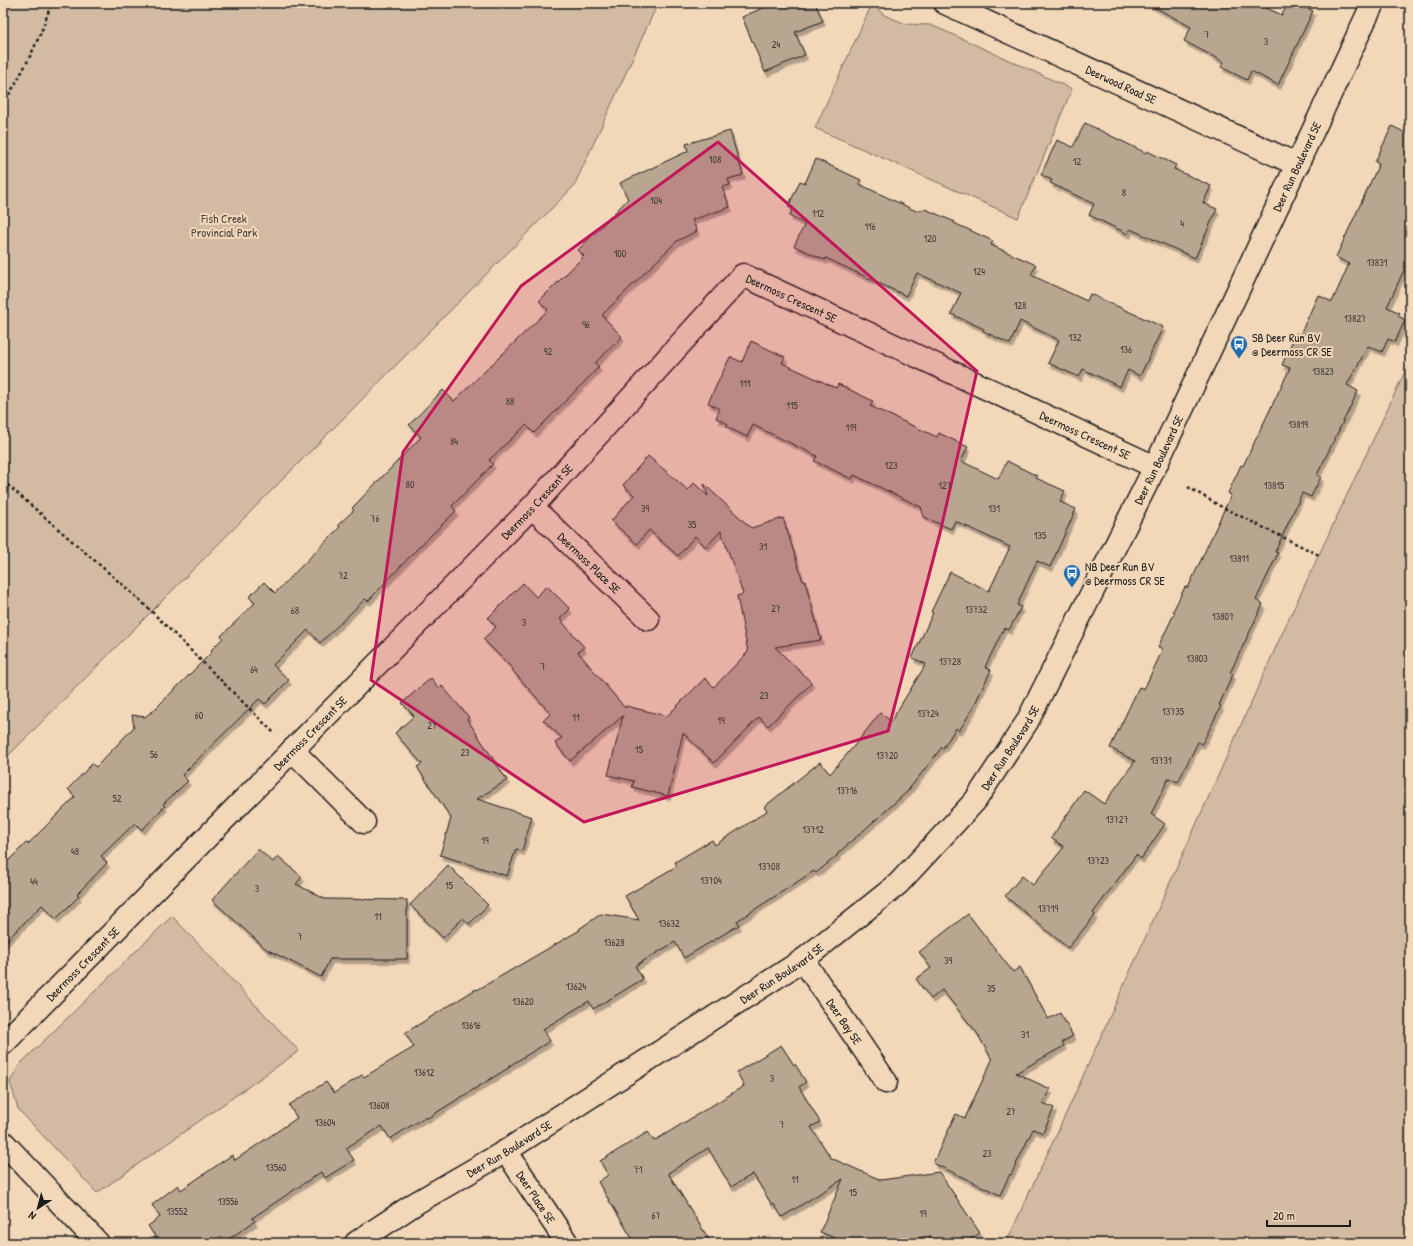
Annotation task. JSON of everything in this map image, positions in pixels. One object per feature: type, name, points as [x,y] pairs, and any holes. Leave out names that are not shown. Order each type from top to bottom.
[{"type":"street","name":"Deerwood Road SE","points":[[945,3],[1298,165]]},
{"type":"street","name":"Deer Run Boulevard SE","points":[[356,1243],[416,1203],[506,1151],[804,960],[898,884],[975,801],[1027,722],[1155,467],[1373,3]]},
{"type":"street","name":"Deermoss Crescent SE","points":[[3,1044],[532,507],[743,275],[1155,467]]},
{"type":"street","name":"Deermoss Place SE","points":[[532,507],[648,619]]},
{"type":"street","points":[[292,750],[364,822]]},
{"type":"street","name":"Deer Bay SE","points":[[804,960],[886,1082]]},
{"type":"street","points":[[3,1142],[98,1243]]},
{"type":"street","name":"Deer Place SE","points":[[506,1151],[566,1243]]},
{"type":"path","points":[[3,106],[34,47],[44,25],[51,3]]},
{"type":"path","points":[[3,481],[140,600],[292,750]]},
{"type":"path","points":[[1188,487],[1220,506],[1319,555]]},
{"type":"highlighted area","points":[[718,142],[977,371],[940,533],[888,731],[584,822],[371,680],[403,452],[521,286]]},
{"type":"green space","name":"Fish Creek Provincial Park","points":[[3,3],[658,3],[574,186],[3,761]]},
{"type":"green space","points":[[872,4],[884,15],[906,24],[930,25],[1072,89],[1018,218],[815,128]]},
{"type":"green space","points":[[1410,361],[1410,1243],[1006,1243],[1070,1105],[1285,627]]},
{"type":"green space","points":[[172,916],[299,1051],[97,1193],[18,1109],[10,1082],[19,1065]]},
{"type":"building","points":[[774,3],[815,3],[823,21],[795,32],[805,55],[765,72],[742,17]]},
{"type":"building","points":[[1147,3],[1255,3],[1282,15],[1288,3],[1295,3],[1313,11],[1278,85],[1251,71],[1247,80],[1221,67],[1224,62],[1184,41],[1191,27]]},
{"type":"building","points":[[1085,123],[1146,153],[1147,151],[1176,165],[1174,169],[1211,186],[1203,203],[1217,209],[1195,258],[1130,229],[1128,234],[1089,215],[1094,204],[1050,183],[1052,180],[1041,175],[1057,140],[1073,147]]},
{"type":"building","points":[[1392,126],[1410,135],[1410,257],[1387,307],[1400,313],[1398,316],[1405,320],[1395,342],[1388,339],[1382,352],[1368,346],[1347,385],[1358,391],[1317,475],[1321,477],[1311,497],[1302,493],[1275,552],[1278,553],[1256,600],[1263,604],[1230,673],[1233,674],[1219,705],[1221,706],[1202,744],[1198,742],[1178,782],[1169,778],[1151,814],[1165,824],[1141,859],[1136,855],[1093,913],[1095,915],[1068,948],[1005,896],[1022,876],[1033,885],[1064,847],[1051,838],[1084,790],[1104,804],[1135,761],[1110,748],[1139,687],[1144,689],[1163,649],[1158,647],[1175,612],[1173,611],[1185,587],[1188,588],[1231,495],[1228,493],[1241,465],[1243,466],[1290,368],[1282,365],[1296,333],[1300,335],[1318,295],[1332,302],[1349,264],[1336,257],[1379,164],[1375,162]]},
{"type":"building","points":[[730,131],[743,175],[728,179],[730,185],[722,187],[730,207],[692,220],[697,231],[677,241],[602,315],[622,337],[595,363],[599,367],[534,433],[526,425],[489,460],[493,464],[452,506],[456,511],[417,549],[368,601],[365,599],[320,643],[308,630],[273,665],[289,680],[265,704],[259,699],[182,775],[188,781],[163,804],[165,806],[142,830],[135,823],[101,856],[107,863],[77,894],[79,896],[56,919],[42,905],[3,944],[3,866],[26,843],[28,844],[75,797],[68,789],[92,764],[96,767],[134,727],[132,715],[145,717],[151,713],[212,652],[211,650],[223,638],[221,636],[255,603],[249,597],[264,582],[275,593],[340,527],[338,525],[354,510],[352,508],[421,437],[409,425],[443,390],[454,401],[548,310],[539,301],[584,256],[578,250],[628,199],[620,183],[688,151],[686,144]]},
{"type":"building","points":[[816,159],[861,180],[859,184],[916,211],[925,209],[993,241],[991,245],[1036,265],[1031,275],[1087,301],[1090,294],[1163,327],[1140,376],[1128,370],[1120,387],[1083,369],[1079,377],[1048,363],[1059,340],[1020,321],[1010,344],[983,331],[984,329],[951,314],[961,293],[917,273],[906,296],[826,258],[825,260],[794,246],[805,224],[789,216],[793,209],[788,207],[800,181],[805,183]]},
{"type":"building","points":[[751,341],[785,357],[782,363],[836,388],[838,384],[873,401],[870,406],[937,437],[939,433],[968,447],[961,461],[998,479],[1007,461],[1037,476],[1036,478],[1065,491],[1060,502],[1076,509],[1050,567],[1037,561],[1017,605],[1021,607],[1009,630],[1004,628],[985,667],[991,670],[972,710],[959,731],[956,728],[943,748],[942,747],[907,792],[837,854],[838,855],[816,873],[814,871],[737,921],[739,925],[684,958],[675,942],[635,966],[643,979],[593,1009],[589,1001],[543,1029],[550,1041],[426,1119],[425,1117],[390,1139],[382,1126],[346,1148],[354,1160],[325,1178],[321,1172],[252,1218],[255,1221],[223,1243],[160,1243],[148,1226],[160,1217],[152,1205],[178,1185],[181,1190],[232,1155],[235,1160],[297,1118],[289,1105],[326,1082],[334,1093],[362,1075],[364,1077],[414,1047],[405,1033],[476,989],[477,990],[580,930],[579,929],[601,914],[639,920],[625,896],[677,866],[675,862],[712,840],[715,845],[767,811],[764,807],[820,762],[830,774],[880,713],[891,721],[926,664],[912,658],[933,613],[931,612],[950,572],[989,591],[1010,547],[955,521],[951,529],[924,517],[921,507],[854,475],[852,479],[814,461],[817,456],[753,425],[747,437],[727,427],[728,424],[716,418],[720,409],[708,403],[730,357],[742,362]]},
{"type":"building","points":[[648,456],[688,490],[694,483],[708,496],[704,484],[751,528],[783,518],[803,581],[805,581],[821,640],[775,647],[812,683],[768,726],[759,717],[714,763],[683,733],[668,796],[632,787],[634,781],[608,775],[623,716],[570,761],[555,743],[562,738],[543,720],[551,714],[512,670],[513,669],[483,639],[496,627],[488,618],[523,583],[536,597],[547,586],[570,609],[560,619],[584,647],[578,652],[625,708],[626,706],[667,716],[705,678],[714,687],[748,652],[737,596],[743,594],[721,531],[706,547],[695,536],[678,556],[649,530],[637,544],[611,521],[634,495],[623,485]]},
{"type":"building","points":[[431,678],[439,688],[442,686],[469,717],[467,719],[507,780],[477,799],[532,817],[522,851],[516,849],[507,876],[440,855],[451,818],[417,767],[422,764],[395,733],[414,716],[402,703]]},
{"type":"building","points":[[258,849],[273,862],[278,856],[302,877],[296,884],[325,899],[407,900],[407,959],[330,959],[321,977],[266,949],[212,900]]},
{"type":"building","points":[[448,865],[488,905],[469,924],[463,918],[443,938],[410,905]]},
{"type":"building","points":[[968,914],[1013,972],[1020,967],[1048,1019],[1060,1013],[1073,1036],[1062,1042],[1064,1046],[1016,1073],[1050,1089],[1043,1103],[1054,1108],[1043,1133],[1033,1129],[1000,1195],[933,1163],[956,1114],[965,1118],[992,1060],[977,1033],[942,990],[931,999],[916,979],[931,968],[919,952]]},
{"type":"building","points":[[781,1045],[806,1082],[799,1087],[820,1122],[811,1127],[831,1158],[881,1180],[939,1172],[980,1233],[965,1243],[931,1243],[930,1236],[882,1243],[847,1243],[820,1232],[843,1179],[782,1217],[774,1204],[772,1205],[753,1174],[731,1187],[708,1148],[668,1173],[711,1243],[635,1243],[598,1182],[608,1175],[600,1161],[648,1132],[654,1141],[744,1086],[737,1072]]},
{"type":"place","name":"SB Deer Run BV @ Deermoss CR SE","points":[[1239,359]]},
{"type":"place","name":"NB Deer Run BV @ Deermoss CR SE","points":[[1072,588]]}]
